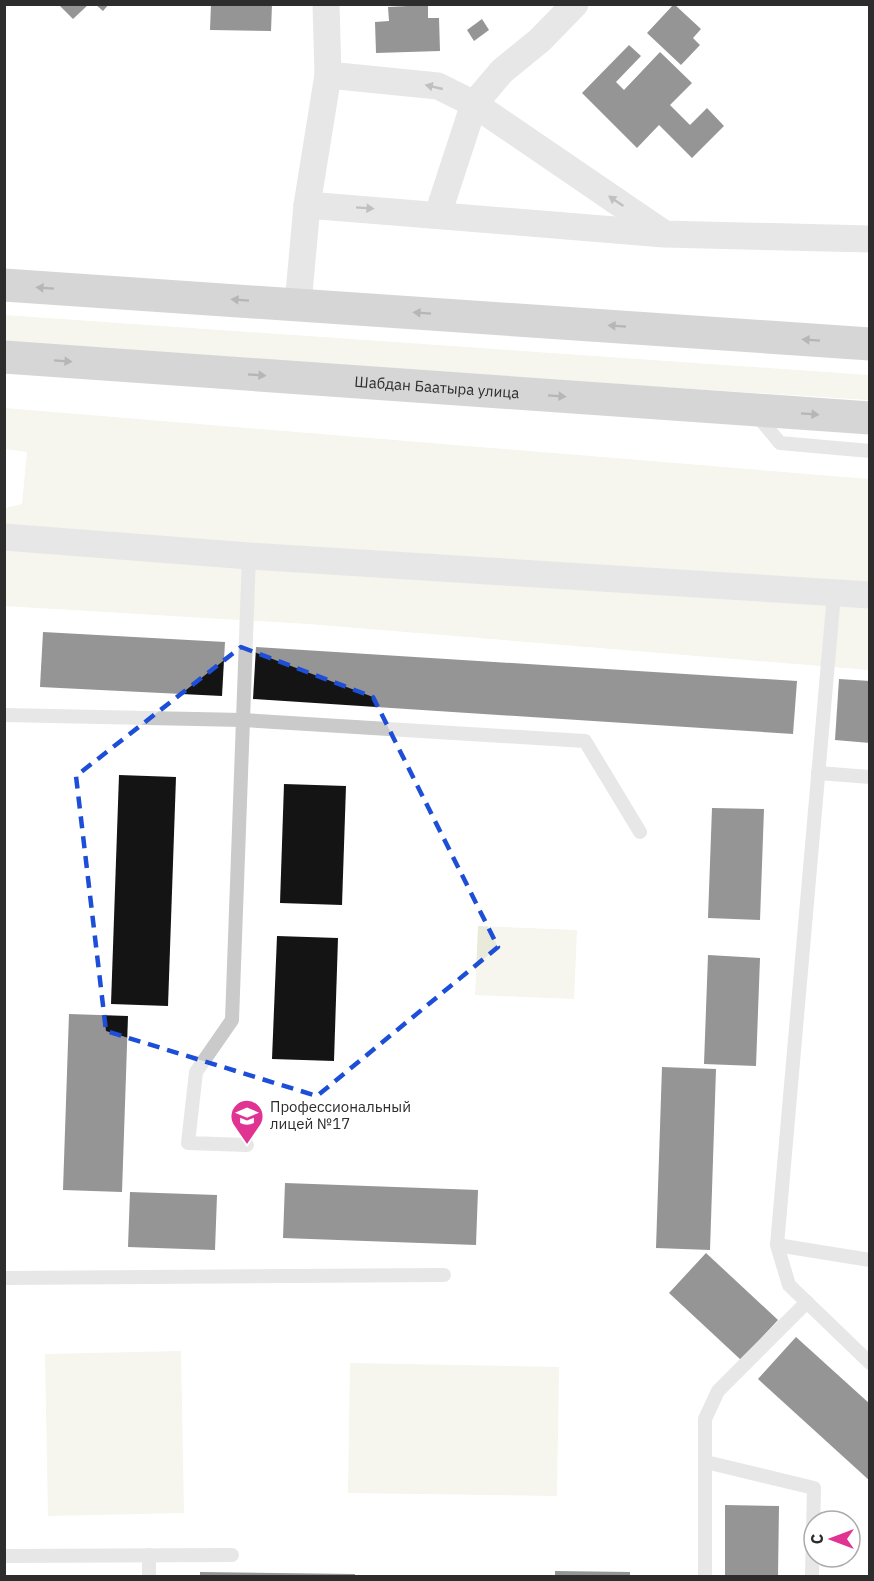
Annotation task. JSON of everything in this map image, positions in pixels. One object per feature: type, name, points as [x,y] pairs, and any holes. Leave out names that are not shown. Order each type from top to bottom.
[{"type":"main road","points":[[4,285],[870,344]]},
{"type":"main road","name":"Шабдан Баатыра улица","points":[[4,357],[870,418]]},
{"type":"street","points":[[298,304],[307,205],[328,75],[326,4]]},
{"type":"street","points":[[438,214],[474,104],[502,71],[540,40],[575,4]]},
{"type":"street","points":[[328,75],[438,86],[474,104],[664,234]]},
{"type":"street","points":[[307,205],[664,234],[870,239]]},
{"type":"street","points":[[4,537],[249,556],[870,596]]},
{"type":"lane","points":[[752,409],[780,443],[870,451]]},
{"type":"lane","points":[[247,1145],[188,1143],[196,1072],[232,1020],[249,556]]},
{"type":"lane","points":[[834,594],[777,1245],[789,1285],[870,1363]]},
{"type":"lane","points":[[4,715],[243,720],[585,741],[640,832]]},
{"type":"lane","points":[[818,773],[870,777]]},
{"type":"lane","points":[[777,1245],[870,1260]]},
{"type":"lane","points":[[4,1278],[444,1275]]},
{"type":"lane","points":[[705,1576],[705,1419],[718,1391],[807,1302]]},
{"type":"lane","points":[[706,1462],[814,1488],[813,1576]]},
{"type":"lane","points":[[4,1556],[232,1554]]},
{"type":"lane","points":[[149,1555],[149,1576]]},
{"type":"highlighted area","points":[[241,647],[373,697],[498,947],[317,1096],[106,1031],[76,776]]},
{"type":"green space","points":[[4,315],[869,375],[869,400],[310,365],[5,343]]},
{"type":"green space","points":[[5,408],[869,479],[869,670],[308,624],[5,606],[5,508],[22,504],[27,452],[5,449]]},
{"type":"green space","points":[[478,926],[577,930],[574,999],[475,995]]},
{"type":"green space","points":[[181,1351],[184,1513],[48,1516],[45,1354]]},
{"type":"green space","points":[[350,1363],[559,1367],[557,1496],[348,1493]]},
{"type":"building","points":[[58,4],[89,4],[73,19]]},
{"type":"building","points":[[95,4],[109,4],[103,11]]},
{"type":"building","points":[[211,4],[272,4],[271,31],[210,30]]},
{"type":"building","points":[[674,4],[701,29],[693,38],[700,45],[681,65],[647,33]]},
{"type":"building","points":[[428,5],[428,18],[439,18],[440,51],[376,53],[375,22],[389,21],[388,7]]},
{"type":"building","points":[[482,19],[489,30],[474,41],[467,30]]},
{"type":"building","points":[[629,45],[641,56],[616,82],[624,90],[660,52],[692,83],[670,105],[690,125],[707,108],[724,126],[692,158],[659,125],[637,148],[582,93]]},
{"type":"building","points":[[43,632],[225,642],[222,696],[40,687]]},
{"type":"building","points":[[256,647],[797,681],[793,734],[253,699]]},
{"type":"building","points":[[839,679],[870,681],[870,743],[835,740]]},
{"type":"building","points":[[119,775],[176,777],[168,1006],[111,1004]]},
{"type":"building","points":[[284,784],[346,786],[342,905],[280,903]]},
{"type":"building","points":[[712,808],[764,809],[760,920],[708,918]]},
{"type":"building","points":[[277,936],[338,938],[334,1061],[272,1059]]},
{"type":"building","points":[[708,955],[760,958],[756,1066],[704,1064]]},
{"type":"building","points":[[69,1014],[128,1016],[122,1192],[63,1190]]},
{"type":"building","points":[[662,1067],[716,1069],[710,1250],[656,1248]]},
{"type":"building","points":[[285,1183],[478,1190],[476,1245],[283,1238]]},
{"type":"building","points":[[130,1192],[217,1195],[215,1250],[128,1247]]},
{"type":"building","points":[[706,1253],[778,1320],[741,1360],[669,1293]]},
{"type":"building","points":[[796,1337],[870,1404],[870,1481],[758,1379]]},
{"type":"building","points":[[725,1505],[779,1506],[778,1576],[725,1576]]},
{"type":"building","points":[[555,1571],[630,1572],[630,1576],[555,1576]]},
{"type":"building","points":[[200,1572],[355,1574],[355,1576],[200,1576]]},
{"type":"place","name":"Профессиональный лицей №17","points":[[247,1145]]}]
